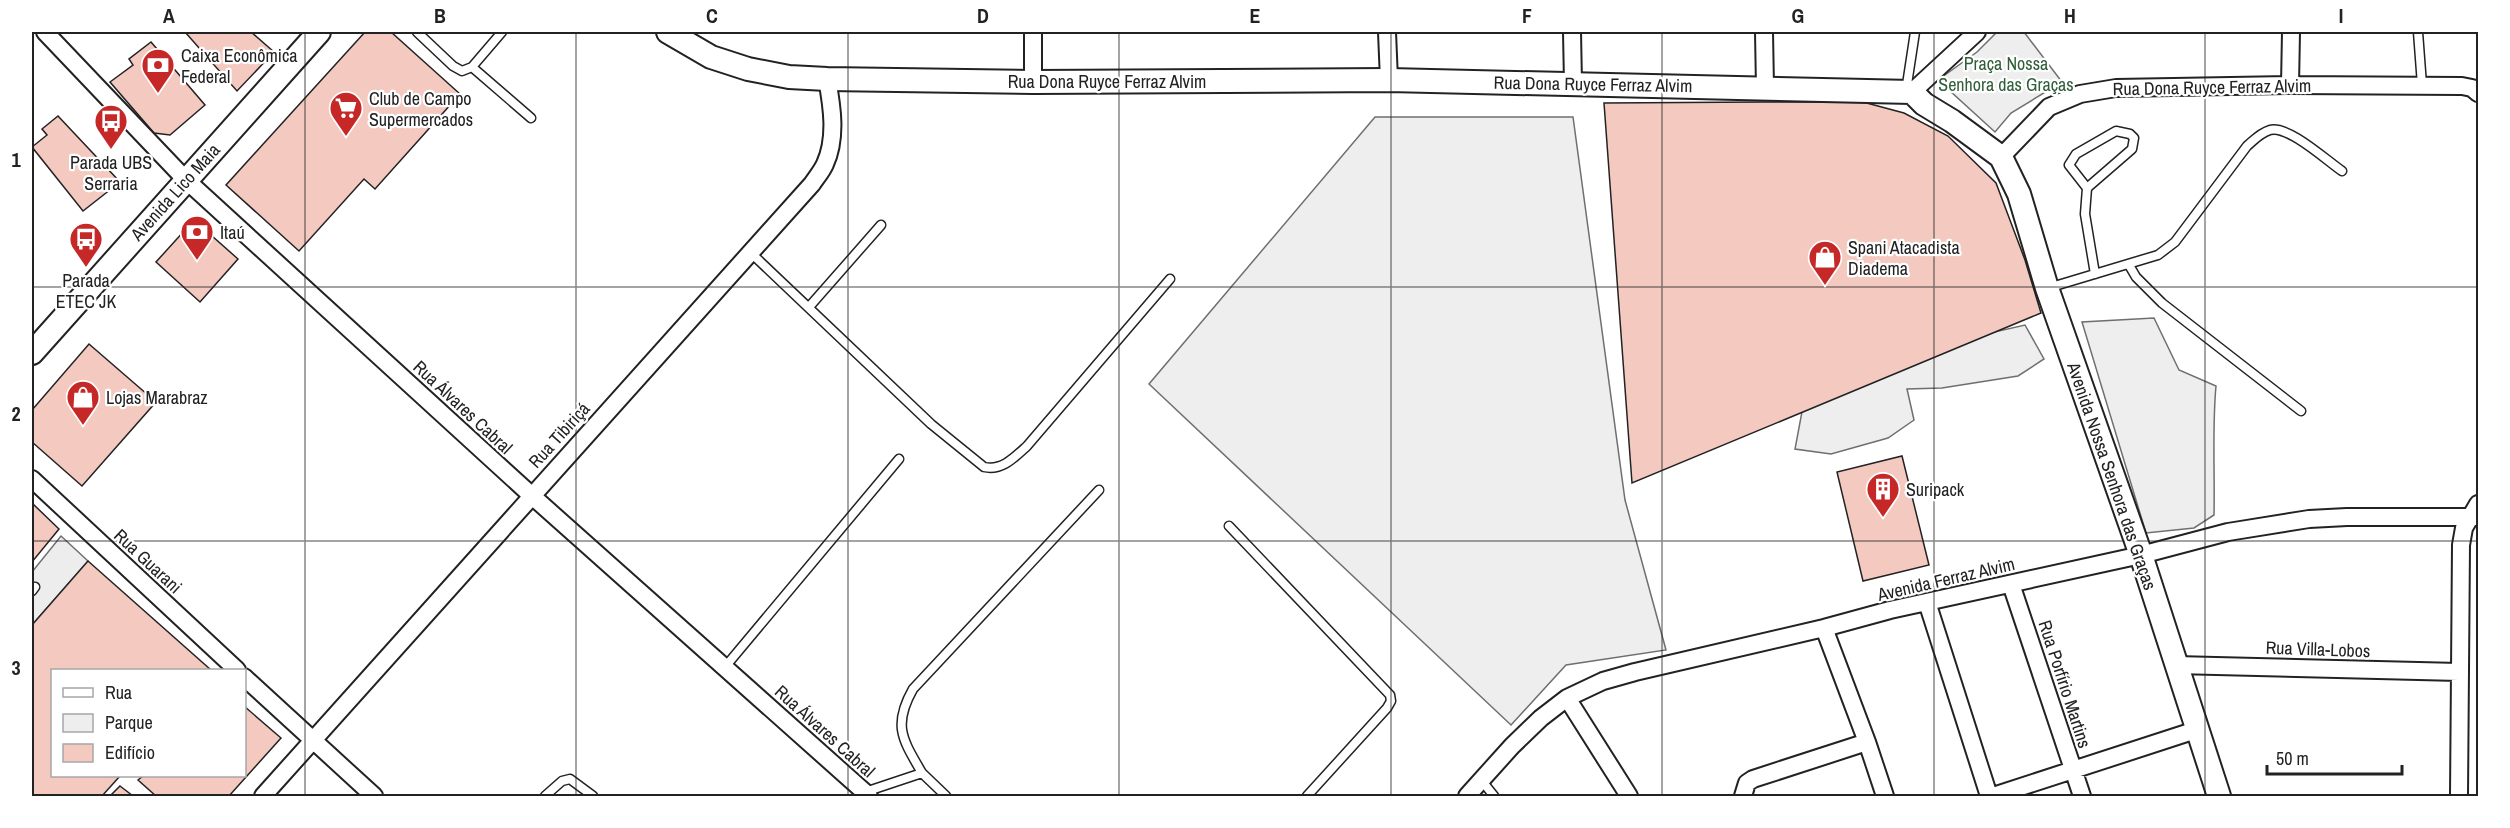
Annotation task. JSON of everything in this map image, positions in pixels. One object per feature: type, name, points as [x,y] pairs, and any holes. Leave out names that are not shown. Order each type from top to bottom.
[{"type":"main road","name":"Avenida Lico Maia","points":[[32,353],[185,179],[319,32]]},
{"type":"main road","name":"Rua Dona Ruyce Ferraz Alvim","points":[[668,32],[711,57],[748,69],[789,76],[828,79],[1033,82],[1389,80],[1909,91]]},
{"type":"main road","points":[[1909,91],[1924,104],[1952,121],[2001,157]]},
{"type":"main road","name":"Avenida Nossa Senhora das Graças","points":[[2001,157],[2030,224],[2047,288],[2141,555],[2219,796]]},
{"type":"street","name":"Rua Álvares Cabral","points":[[45,32],[185,179],[531,495],[867,794]]},
{"type":"street","points":[[1033,32],[1033,82]]},
{"type":"street","points":[[1387,32],[1389,80]]},
{"type":"street","points":[[1572,32],[1573,83]]},
{"type":"street","points":[[1764,32],[1765,88]]},
{"type":"street","points":[[1909,91],[1977,32]]},
{"type":"street","points":[[2290,85],[2292,32]]},
{"type":"street","name":"Rua Tibiriçá","points":[[263,796],[812,184],[825,164],[831,144],[832,108],[828,79]]},
{"type":"street","name":"Rua Dona Ruyce Ferraz Alvim","points":[[2001,157],[2049,107],[2080,94],[2116,88],[2290,85],[2462,86],[2472,88],[2478,93]]},
{"type":"street","name":"Rua Guarani","points":[[32,479],[236,669]]},
{"type":"street","points":[[2459,796],[2461,545],[2464,528],[2476,513]]},
{"type":"street","name":"Avenida Ferraz Alvim","points":[[1467,796],[1534,725],[1567,698],[1603,681],[1635,672],[1927,602],[2141,555],[2228,532],[2309,519],[2476,513]]},
{"type":"street","name":"Rua Porfírio Martins","points":[[2011,584],[2082,796]]},
{"type":"street","points":[[1927,602],[1991,796],[2196,730]]},
{"type":"street","points":[[1824,628],[1868,742],[1885,796]]},
{"type":"street","name":"Rua Villa-Lobos","points":[[2175,664],[2459,672]]},
{"type":"street","points":[[246,679],[374,796]]},
{"type":"street","points":[[1567,698],[1629,796]]},
{"type":"street","points":[[1743,796],[1747,783],[1753,779],[1868,742]]},
{"type":"lane","points":[[417,32],[453,66],[462,71],[472,67],[502,32]]},
{"type":"lane","points":[[1909,91],[1915,32]]},
{"type":"lane","points":[[2418,32],[2422,86]]},
{"type":"lane","points":[[472,67],[531,118]]},
{"type":"lane","points":[[2047,288],[2158,255],[2175,242],[2247,146],[2259,135],[2272,129],[2290,134],[2342,171]]},
{"type":"lane","points":[[2087,188],[2132,149],[2134,138],[2130,134],[2116,131],[2076,154],[2069,165],[2087,188],[2085,214],[2095,274]]},
{"type":"lane","points":[[809,307],[881,225]]},
{"type":"lane","points":[[750,252],[931,424],[984,467],[993,469],[1008,462],[1028,446],[1170,279]]},
{"type":"lane","points":[[2129,265],[2136,277],[2162,303],[2301,411]]},
{"type":"lane","points":[[725,668],[899,459]]},
{"type":"lane","points":[[946,796],[922,773],[905,743],[901,722],[903,707],[913,689],[1099,490]]},
{"type":"lane","points":[[1229,526],[1390,695],[1388,708],[1307,796]]},
{"type":"lane","points":[[867,794],[922,773]]},
{"type":"lane","points":[[545,796],[562,781],[570,779],[593,796]]},
{"type":"lane","points":[[1482,781],[1494,796]]},
{"type":"green space","name":"Praça Nossa Senhora das Graças","points":[[1997,32],[2024,32],[2062,82],[2011,113],[1995,132],[1938,80],[1977,52]]},
{"type":"green space","points":[[1375,117],[1573,117],[1625,500],[1666,650],[1566,665],[1511,725],[1149,384]]},
{"type":"green space","points":[[2154,318],[2179,370],[2216,386],[2214,515],[2194,528],[2146,533],[2082,322]]},
{"type":"green space","points":[[2025,325],[2044,359],[2018,376],[1942,388],[1907,389],[1914,420],[1888,438],[1831,454],[1795,449],[1809,374]]},
{"type":"shaded area","points":[[61,536],[88,561],[32,625],[32,572]]},
{"type":"building","points":[[185,32],[251,32],[274,52],[237,91]]},
{"type":"building","name":"Club de Campo Supermercados","points":[[365,32],[391,32],[460,94],[375,189],[364,179],[299,251],[226,185]]},
{"type":"building","name":"Caixa Econômica Federal","points":[[151,42],[205,105],[170,135],[154,133],[110,82],[133,65],[129,59]]},
{"type":"building","name":"Spani Atacadista Diadema","points":[[1863,102],[1904,113],[1948,136],[1996,183],[2025,260],[2041,313],[1632,483],[1604,103]]},
{"type":"building","points":[[58,116],[120,182],[83,211],[32,147],[47,135],[42,129]]},
{"type":"building","name":"Itaú","points":[[194,220],[238,259],[200,302],[156,262]]},
{"type":"building","name":"Lojas Marabraz","points":[[89,344],[156,402],[82,486],[32,442],[32,410]]},
{"type":"building","name":"Suripack","points":[[1902,456],[1929,565],[1863,581],[1837,472]]},
{"type":"building","points":[[32,503],[59,529],[32,562]]},
{"type":"building","points":[[88,561],[210,669],[51,669],[51,777],[119,777],[102,796],[33,796],[32,625]]},
{"type":"building","points":[[246,708],[281,738],[229,796],[156,796],[138,780],[142,777],[246,777]]},
{"type":"building","points":[[120,786],[133,796],[110,796]]},
{"type":"place","name":"Caixa Econômica Federal","points":[[158,94]]},
{"type":"place","name":"Club de Campo Supermercados","points":[[346,137]]},
{"type":"place","name":"Parada UBS Serraria","points":[[111,150]]},
{"type":"place","name":"Itaú","points":[[197,261]]},
{"type":"place","name":"Parada ETEC JK","points":[[86,268]]},
{"type":"place","name":"Spani Atacadista Diadema","points":[[1825,286]]},
{"type":"place","name":"Lojas Marabraz","points":[[83,426]]},
{"type":"place","name":"Suripack","points":[[1883,518]]}]
